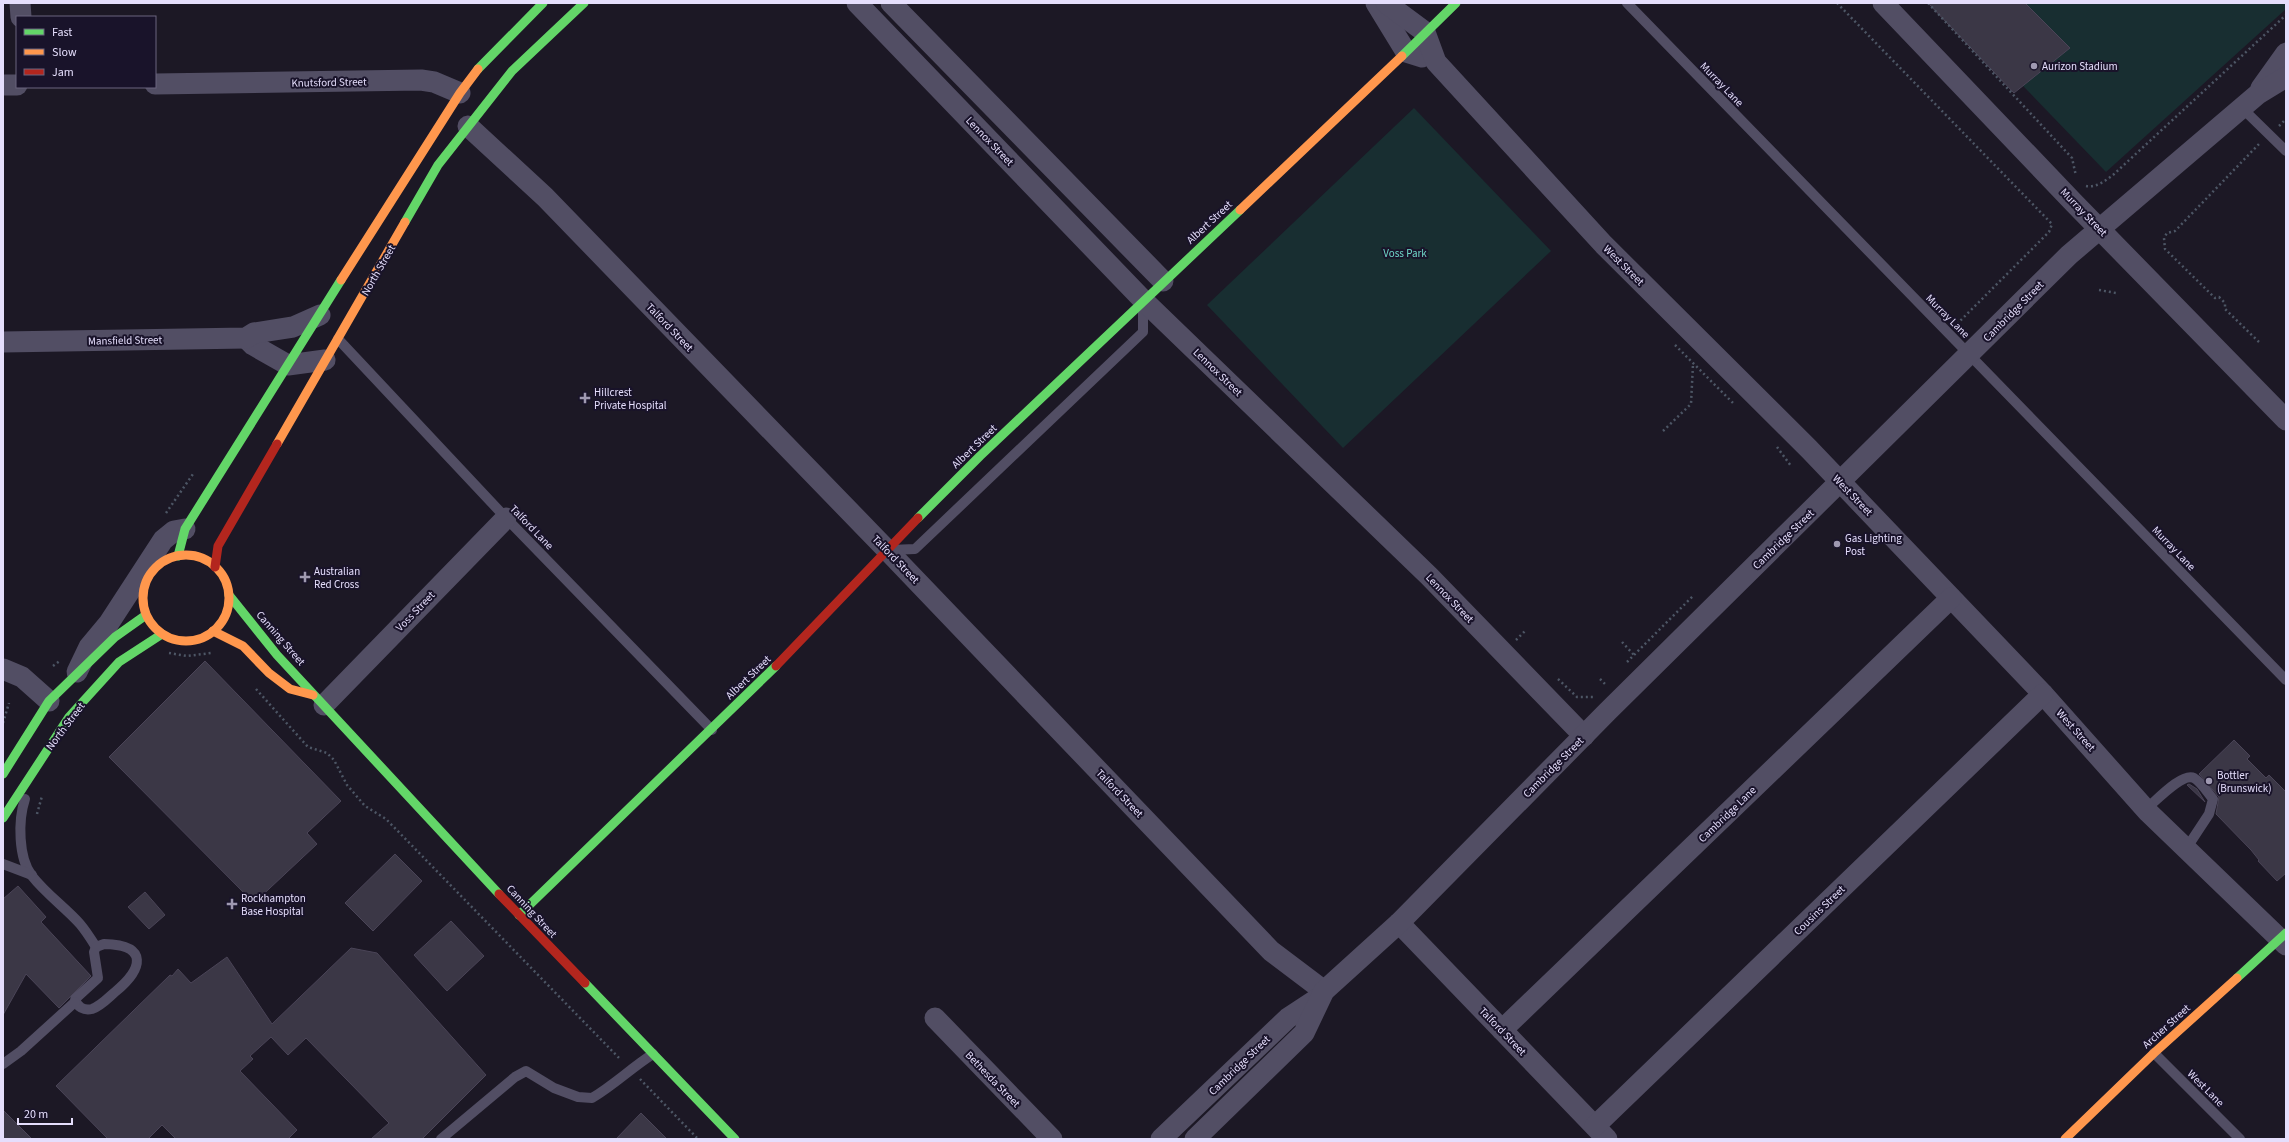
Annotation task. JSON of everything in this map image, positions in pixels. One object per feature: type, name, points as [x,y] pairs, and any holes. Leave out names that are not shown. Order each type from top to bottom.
[{"type":"street","points":[[20,3],[21,16]]},
{"type":"street","points":[[178,556],[185,529],[265,398],[465,94],[484,61],[543,3]]},
{"type":"street","name":"North Street","points":[[215,567],[218,546],[438,165],[499,87],[584,3]]},
{"type":"street","name":"Lennox Street","points":[[857,3],[1143,300],[1429,576],[1584,736]]},
{"type":"street","points":[[891,3],[1163,281]]},
{"type":"street","points":[[1376,3],[1406,52]]},
{"type":"street","points":[[1386,3],[1425,32]]},
{"type":"street","name":"Albert Street","points":[[519,915],[712,730],[809,634],[887,550],[980,456],[1456,3]]},
{"type":"street","name":"Murray Street","points":[[1883,3],[2098,228],[2286,420]]},
{"type":"street","name":"West Street","points":[[1425,32],[1436,62],[1604,245],[1841,483],[2043,694],[2146,809],[2186,849],[2284,939]]},
{"type":"street","name":"West Street","points":[[1406,52],[1436,62]]},
{"type":"street","name":"Cambridge Street","points":[[2258,94],[2286,53]]},
{"type":"street","name":"Cambridge Street","points":[[1161,1139],[1288,1018],[1322,994],[1400,923],[1584,736],[2098,228],[2258,94],[2286,77]]},
{"type":"street","name":"Knutsford Street","points":[[156,84],[421,80],[434,82],[465,94]]},
{"type":"street","points":[[3,85],[16,85]]},
{"type":"street","points":[[484,92],[499,87]]},
{"type":"street","name":"Talford Street","points":[[468,126],[545,197],[1272,951],[1322,994]]},
{"type":"street","name":"Mansfield Street","points":[[3,342],[246,338],[254,333],[293,327],[320,315]]},
{"type":"street","points":[[246,338],[252,345],[288,365],[325,360]]},
{"type":"street","name":"Voss Street","points":[[320,700],[506,518]]},
{"type":"street","points":[[77,672],[89,647],[113,617],[162,540],[174,531],[185,529]]},
{"type":"street","points":[[178,556],[199,557],[215,567],[226,582],[229,595],[227,608],[222,621],[213,631],[200,638],[186,641],[171,639],[162,634],[146,615],[143,596],[146,582],[153,570],[164,561],[178,556]]},
{"type":"street","name":"Canning Street","points":[[229,595],[277,655],[519,915],[735,1139]]},
{"type":"street","name":"Cambridge Lane","points":[[1502,1030],[1951,598]]},
{"type":"street","points":[[3,774],[49,701],[77,672],[116,637],[146,615]]},
{"type":"street","points":[[213,631],[243,646],[268,673],[290,689],[320,700]]},
{"type":"street","name":"North Street","points":[[3,818],[69,717],[119,662],[162,634]]},
{"type":"street","points":[[3,669],[22,677],[69,717]]},
{"type":"street","name":"Cousins Street","points":[[1601,1132],[2043,694]]},
{"type":"street","name":"Talford Street","points":[[1400,923],[1601,1132]]},
{"type":"street","name":"Archer Street","points":[[2065,1139],[2154,1053],[2284,939]]},
{"type":"street","name":"Cambridge Street","points":[[1195,1139],[1304,1033],[1322,994]]},
{"type":"street","name":"Bethesda Street","points":[[935,1018],[1052,1139]]},
{"type":"lane","name":"Murray Lane","points":[[1627,3],[2286,680]]},
{"type":"lane","points":[[2242,108],[2286,151]]},
{"type":"lane","points":[[887,550],[915,549],[1143,332],[1143,300]]},
{"type":"lane","name":"Talford Lane","points":[[338,339],[506,518],[712,730]]},
{"type":"lane","points":[[36,766],[21,810],[20,836],[25,858],[32,875],[81,925],[96,947]]},
{"type":"lane","points":[[2146,809],[2178,781],[2188,777],[2194,778],[2213,799],[2209,814],[2186,849]]},
{"type":"lane","points":[[3,864],[32,875]]},
{"type":"lane","points":[[75,1002],[79,1007],[87,1009],[98,1006],[129,980],[136,968],[138,960],[134,953],[127,948],[111,944],[104,944],[96,947]]},
{"type":"lane","points":[[3,1064],[21,1051],[75,1002],[75,1000],[98,978],[94,952],[96,947]]},
{"type":"lane","name":"West Lane","points":[[2154,1053],[2240,1139]]},
{"type":"lane","points":[[441,1139],[515,1077],[526,1071],[554,1088],[578,1096],[592,1098],[608,1088],[629,1069],[653,1054]]},
{"type":"path","points":[[1837,3],[2052,224],[2049,232],[1948,334]]},
{"type":"path","points":[[1928,3],[2072,158],[2076,178],[2079,181]]},
{"type":"path","points":[[2082,185],[2091,187],[2102,183],[2113,175],[2286,15]]},
{"type":"path","points":[[2277,127],[2286,118]]},
{"type":"path","points":[[2259,342],[2225,309],[2225,303],[2219,297],[2215,298],[2165,249],[2164,244],[2167,233],[2175,231],[2262,142]]},
{"type":"path","points":[[2099,290],[2116,293]]},
{"type":"path","points":[[1663,431],[1691,404],[1693,364]]},
{"type":"path","points":[[1625,665],[1694,596]]},
{"type":"path","points":[[1512,633],[1522,644]]},
{"type":"path","points":[[1622,642],[1634,655]]},
{"type":"path","points":[[165,653],[187,656],[217,652]]},
{"type":"path","points":[[1555,676],[1577,697],[1592,698],[1597,694]]},
{"type":"path","points":[[1600,679],[1606,685]]},
{"type":"path","points":[[1602,689],[1611,680]]},
{"type":"path","points":[[254,688],[308,747],[327,753],[334,760],[347,785],[365,806],[386,819],[698,1139]]},
{"type":"path","points":[[3,723],[9,703]]},
{"type":"green space","points":[[1943,3],[2286,3],[2286,9],[2106,172]]},
{"type":"green space","name":"Voss Park","points":[[1414,108],[1551,251],[1343,448],[1207,305]]},
{"type":"building","name":"Aurizon Stadium","points":[[1928,3],[2025,3],[2070,48],[2014,93]]},
{"type":"building","points":[[205,661],[341,801],[307,833],[317,844],[254,903],[109,757]]},
{"type":"building","points":[[2234,740],[2250,756],[2247,759],[2266,778],[2269,775],[2286,792],[2286,873],[2277,881],[2258,861],[2259,860],[2251,850],[2216,814],[2219,797],[2199,774]]},
{"type":"building","points":[[2189,784],[2197,789],[2205,802],[2187,785]]},
{"type":"building","points":[[395,854],[422,881],[373,931],[345,903]]},
{"type":"building","points":[[18,886],[46,917],[41,922],[91,976],[59,1008],[26,974],[3,1015],[3,899]]},
{"type":"building","points":[[145,892],[165,915],[149,929],[128,907]]},
{"type":"building","points":[[451,921],[484,956],[447,991],[414,955]]},
{"type":"building","points":[[351,948],[377,953],[486,1075],[422,1139],[371,1139],[389,1123],[306,1038],[288,1055],[271,1037],[250,1056],[253,1059],[240,1071],[297,1130],[288,1139],[176,1139],[162,1125],[148,1139],[108,1139],[56,1086],[170,975],[172,976],[178,969],[191,983],[227,957],[272,1024]]},
{"type":"building","points":[[3,1110],[32,1139],[3,1139]]},
{"type":"building","points":[[641,1113],[667,1139],[616,1139]]},
{"type":"traffic: fast","points":[[478,69],[543,3]]},
{"type":"traffic: fast","points":[[405,222],[438,165],[512,71],[584,3]]},
{"type":"traffic: fast","points":[[1402,56],[1456,3]]},
{"type":"traffic: fast","points":[[918,518],[980,456],[1240,210]]},
{"type":"traffic: fast","points":[[178,556],[185,529],[341,280]]},
{"type":"traffic: fast","points":[[229,595],[277,655],[499,894]]},
{"type":"traffic: fast","points":[[3,774],[49,701],[115,637],[146,615]]},
{"type":"traffic: fast","points":[[3,818],[69,717],[119,662],[162,634]]},
{"type":"traffic: fast","points":[[519,915],[776,666]]},
{"type":"traffic: fast","points":[[2237,978],[2286,933]]},
{"type":"traffic: fast","points":[[585,983],[735,1139]]},
{"type":"traffic: slow","points":[[1240,210],[1402,56]]},
{"type":"traffic: slow","points":[[341,280],[460,93],[478,69]]},
{"type":"traffic: slow","points":[[277,444],[405,222]]},
{"type":"traffic: slow","points":[[186,555],[202,559],[216,568],[225,582],[229,598],[225,614],[216,628],[202,637],[186,641],[170,637],[156,628],[147,614],[143,598],[147,582],[156,568],[170,559],[186,555]]},
{"type":"traffic: slow","points":[[213,631],[243,646],[269,673],[290,689],[313,695]]},
{"type":"traffic: slow","points":[[2065,1139],[2154,1053],[2237,978]]},
{"type":"traffic: jam","points":[[215,567],[218,546],[277,444]]},
{"type":"traffic: jam","points":[[776,666],[918,518]]},
{"type":"traffic: jam","points":[[499,894],[585,983]]},
{"type":"place","name":"Aurizon Stadium","points":[[2034,66]]},
{"type":"place","name":"Hillcrest Private Hospital","points":[[585,398]]},
{"type":"place","name":"Gas Lighting Post","points":[[1837,544]]},
{"type":"place","name":"Australian Red Cross","points":[[305,577]]},
{"type":"place","name":"Bottler (Brunswick)","points":[[2209,781]]},
{"type":"place","name":"Rockhampton Base Hospital","points":[[232,904]]}]
